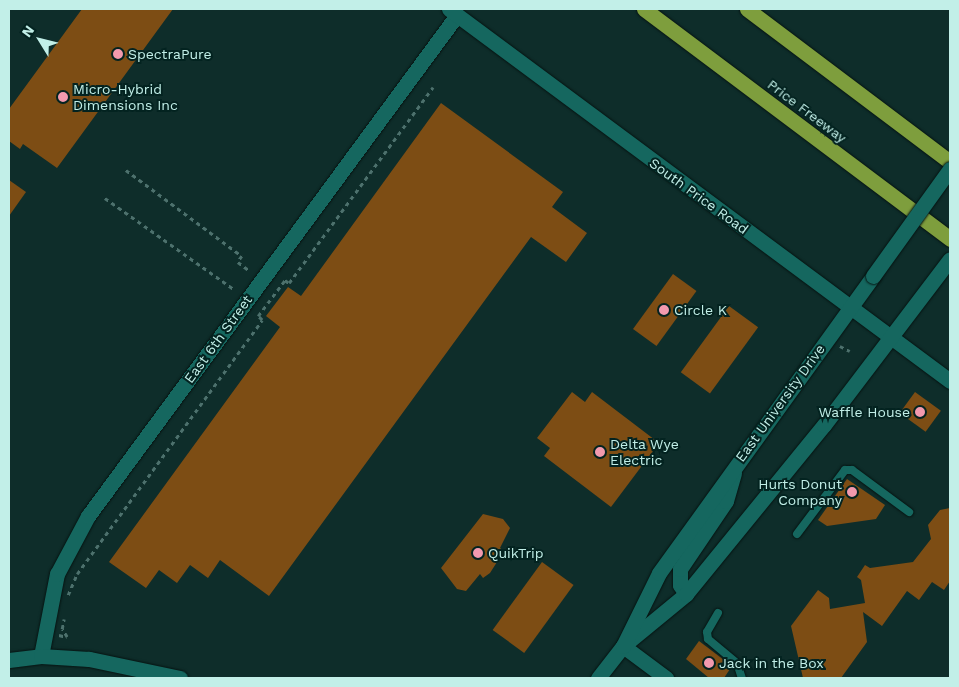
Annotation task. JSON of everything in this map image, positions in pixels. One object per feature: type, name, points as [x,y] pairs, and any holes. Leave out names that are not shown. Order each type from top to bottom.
[{"type":"highway","name":"Price Freeway","points":[[644,9],[950,240]]},
{"type":"highway","points":[[747,9],[950,162]]},
{"type":"main road","name":"South Price Road","points":[[453,12],[950,381]]},
{"type":"main road","name":"East 6th Street","points":[[41,656],[57,574],[88,516],[453,12]]},
{"type":"main road","name":"East University Drive","points":[[598,678],[623,646],[659,572],[950,169]]},
{"type":"main road","name":"East University Drive","points":[[623,646],[686,594],[893,338],[950,259]]},
{"type":"main road","points":[[686,594],[680,585],[680,569],[726,501],[738,462]]},
{"type":"main road","points":[[623,646],[666,678]]},
{"type":"main road","points":[[9,660],[41,656],[122,663],[180,678]]},
{"type":"lane","points":[[797,534],[845,470],[852,470],[909,512]]},
{"type":"lane","points":[[718,613],[707,632],[708,639],[737,662],[742,678]]},
{"type":"path","points":[[64,601],[77,574],[262,320],[258,316],[285,280],[289,283],[433,87]]},
{"type":"path","points":[[126,170],[242,256],[238,262],[254,274]]},
{"type":"path","points":[[105,198],[234,292],[240,284]]},
{"type":"path","points":[[836,344],[850,351]]},
{"type":"path","points":[[45,633],[67,637],[62,629],[63,615]]},
{"type":"building","points":[[82,9],[173,9],[57,168],[23,144],[20,149],[9,141],[9,109]]},
{"type":"building","points":[[441,103],[563,192],[552,207],[587,233],[566,262],[531,237],[269,596],[220,560],[208,578],[190,565],[177,583],[159,570],[146,588],[109,562],[280,327],[266,316],[288,287],[301,296]]},
{"type":"building","points":[[9,180],[26,192],[9,216]]},
{"type":"building","name":"Circle K","points":[[673,274],[696,291],[656,346],[633,329]]},
{"type":"building","name":"Circle K","points":[[729,306],[758,327],[710,393],[681,372]]},
{"type":"building","name":"Delta Wye Electric","points":[[572,392],[585,402],[592,392],[659,443],[611,507],[544,456],[550,448],[537,438]]},
{"type":"building","name":"Waffle House","points":[[915,392],[941,411],[926,432],[900,413]]},
{"type":"building","name":"Hurts Donut Company","points":[[847,479],[885,505],[876,519],[827,526],[818,520]]},
{"type":"building","points":[[950,508],[950,581],[944,590],[932,582],[919,600],[907,591],[882,626],[863,612],[867,642],[841,678],[803,678],[791,626],[818,590],[829,598],[830,609],[865,603],[861,580],[857,577],[865,565],[870,568],[913,562],[931,539],[928,525],[940,510]]},
{"type":"building","name":"QuikTrip","points":[[483,514],[503,519],[510,528],[500,548],[504,551],[490,573],[483,578],[480,574],[466,591],[457,589],[441,568]]},
{"type":"building","name":"QuikTrip","points":[[542,562],[574,585],[524,653],[493,630]]},
{"type":"building","name":"Jack in the Box","points":[[699,641],[732,666],[724,678],[709,678],[686,659]]},
{"type":"place","name":"SpectraPure","points":[[118,54]]},
{"type":"place","name":"Micro-Hybrid Dimensions Inc","points":[[63,97]]},
{"type":"place","name":"Circle K","points":[[664,310]]},
{"type":"place","name":"Waffle House","points":[[920,412]]},
{"type":"place","name":"Delta Wye Electric","points":[[600,452]]},
{"type":"place","name":"Hurts Donut Company","points":[[852,492]]},
{"type":"place","name":"QuikTrip","points":[[478,553]]},
{"type":"place","name":"Jack in the Box","points":[[709,663]]}]
